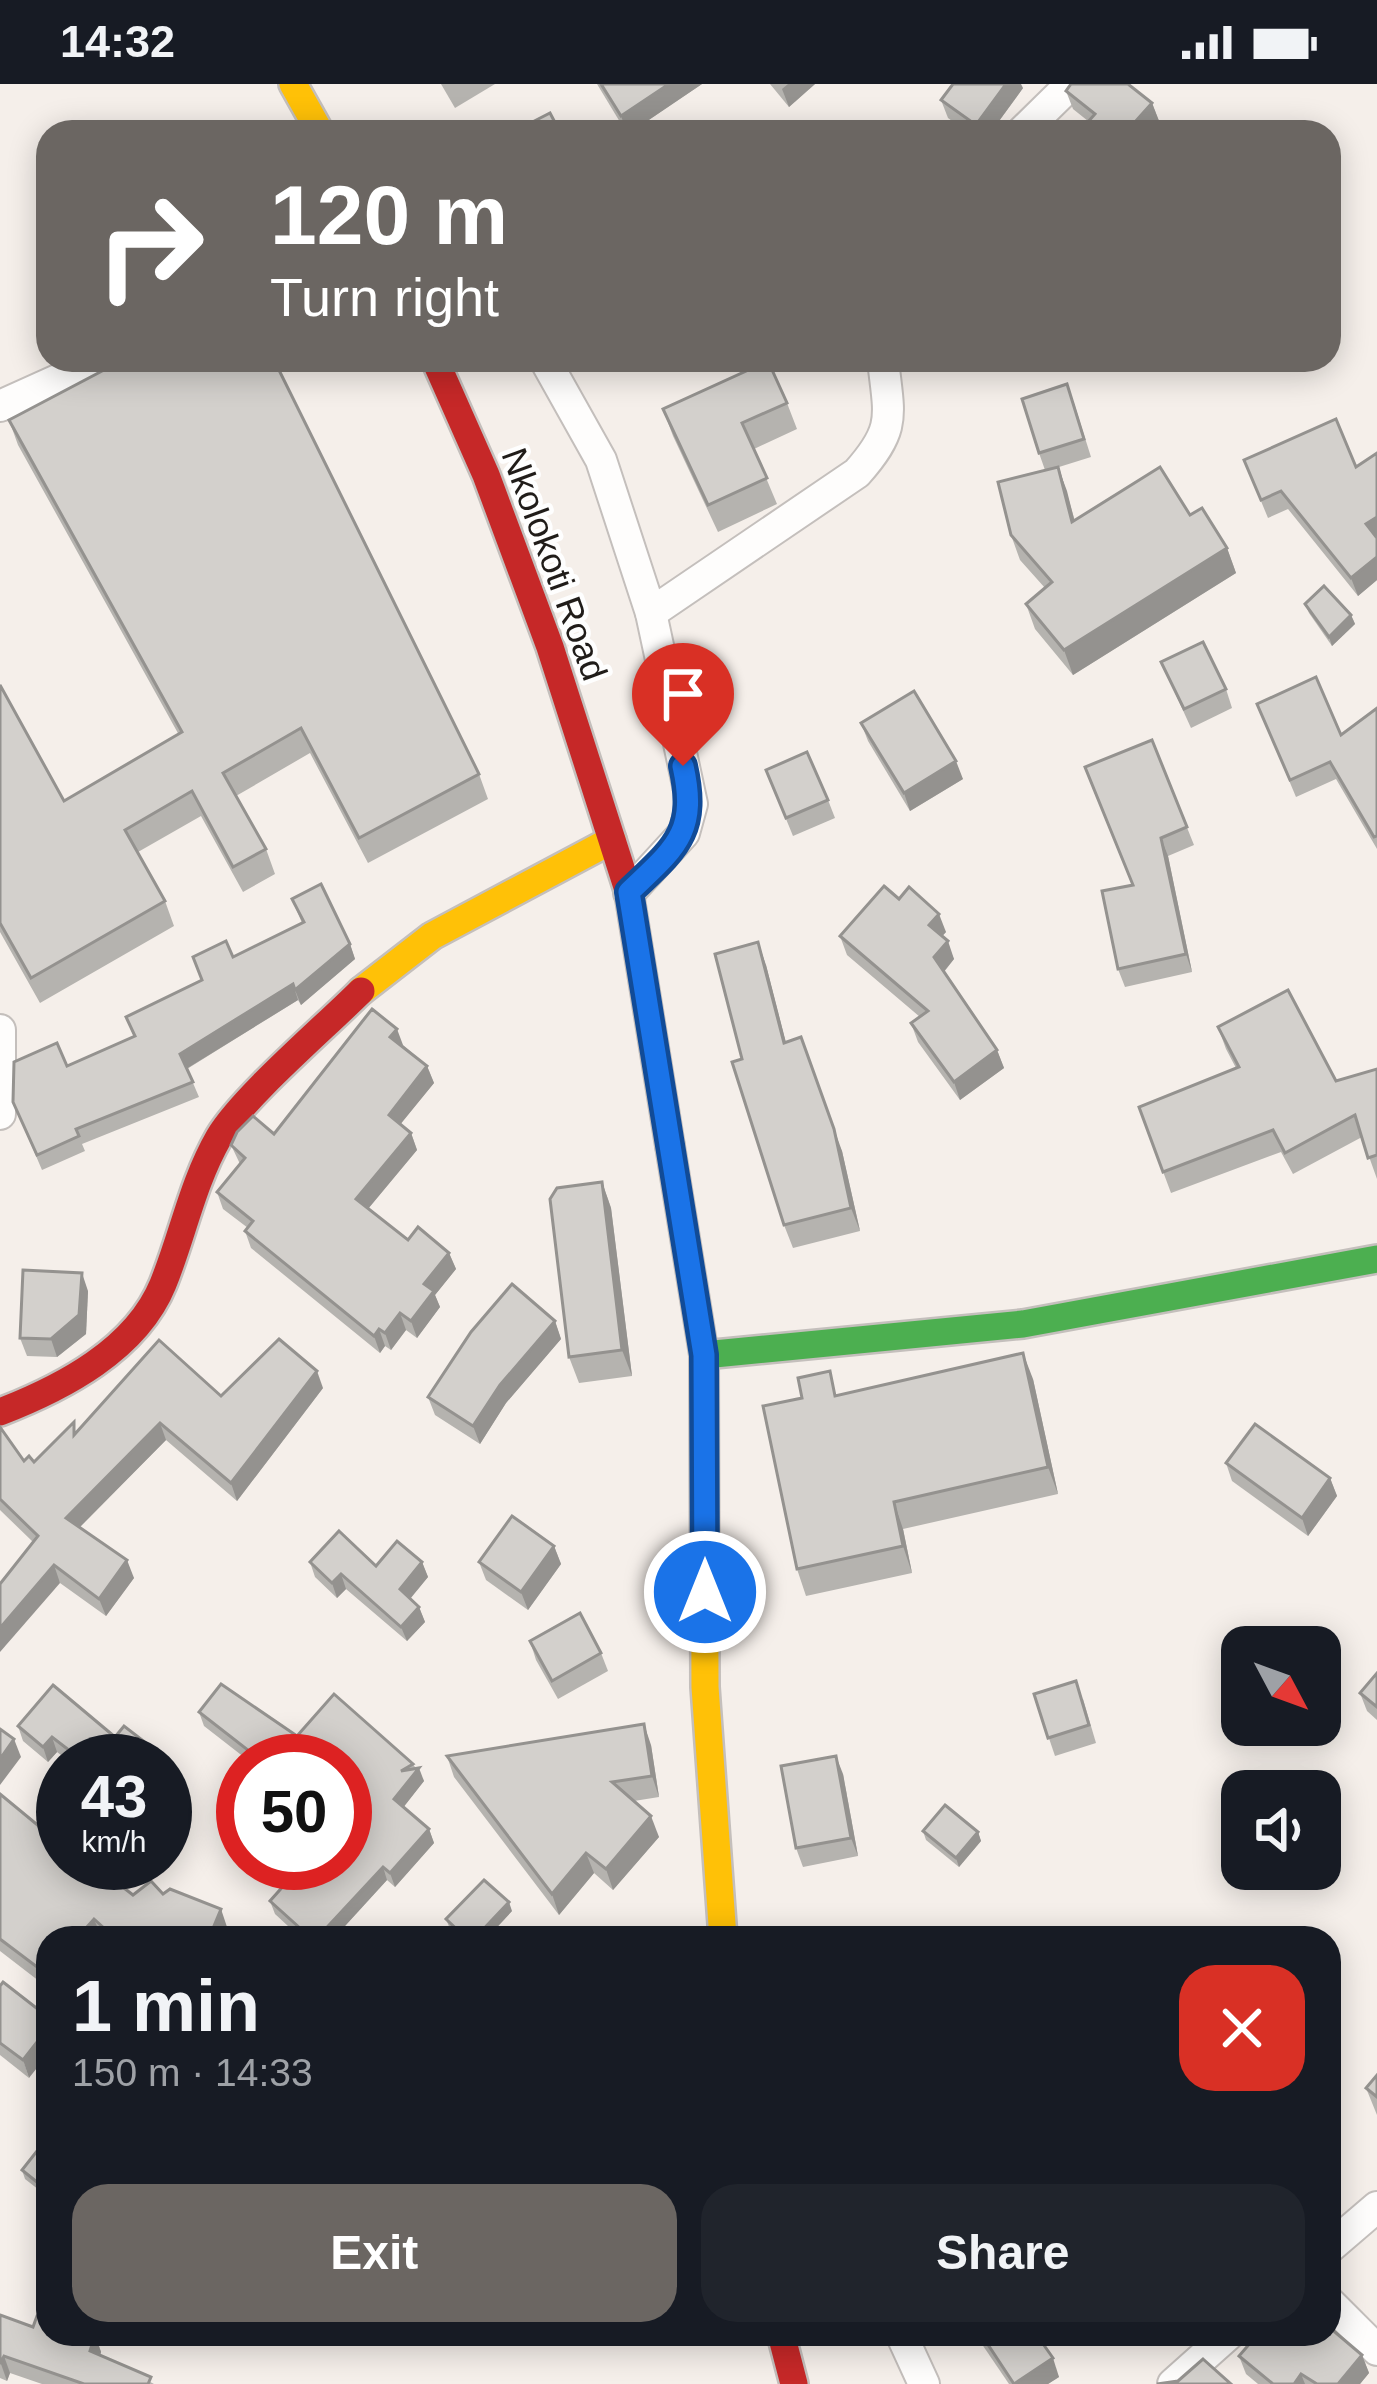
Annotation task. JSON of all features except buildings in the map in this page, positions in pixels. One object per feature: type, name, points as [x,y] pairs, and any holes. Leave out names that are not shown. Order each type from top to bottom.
[{"type":"main road","points":[[293,84],[313,120]]},
{"type":"main road","name":"Nkolokoti Road","points":[[440,372],[486,475],[550,646],[629,892],[704,1355],[706,1687],[722,1926]]},
{"type":"main road","points":[[0,1412],[62,1388],[133,1330],[162,1287],[187,1204],[221,1133],[375,977],[432,936],[612,840]]},
{"type":"main road","points":[[704,1355],[1023,1324],[1377,1259]]},
{"type":"main road","points":[[784,2346],[794,2384]]},
{"type":"street","points":[[1034,120],[1071,84]]},
{"type":"street","points":[[0,406],[75,372]]},
{"type":"street","points":[[552,372],[601,460],[651,613],[692,804],[684,833],[629,892]]},
{"type":"street","points":[[651,613],[857,473],[881,446],[891,421],[885,372]]},
{"type":"street","points":[[0,1030],[0,1114]]},
{"type":"street","points":[[1341,2238],[1377,2207]]},
{"type":"street","points":[[1341,2314],[1377,2350]]},
{"type":"street","points":[[907,2346],[924,2384]]},
{"type":"street","points":[[1173,2384],[1215,2346]]},
{"type":"traffic: fast","points":[[704,1355],[1023,1324],[1377,1259]]},
{"type":"traffic: slow","points":[[293,84],[313,120]]},
{"type":"traffic: slow","points":[[361,991],[432,936],[612,840]]},
{"type":"traffic: slow","points":[[670,1146],[704,1355],[705,1687],[722,1926]]},
{"type":"traffic: jam","points":[[440,372],[486,475],[550,647],[629,893],[670,1146]]},
{"type":"traffic: jam","points":[[0,1412],[95,1364],[135,1328],[163,1284],[219,1137],[265,1083],[361,991]]},
{"type":"traffic: jam","points":[[784,2346],[794,2384]]},
{"type":"route","points":[[683,766],[692,804],[684,833],[629,892],[704,1355],[705,1592]]}]
